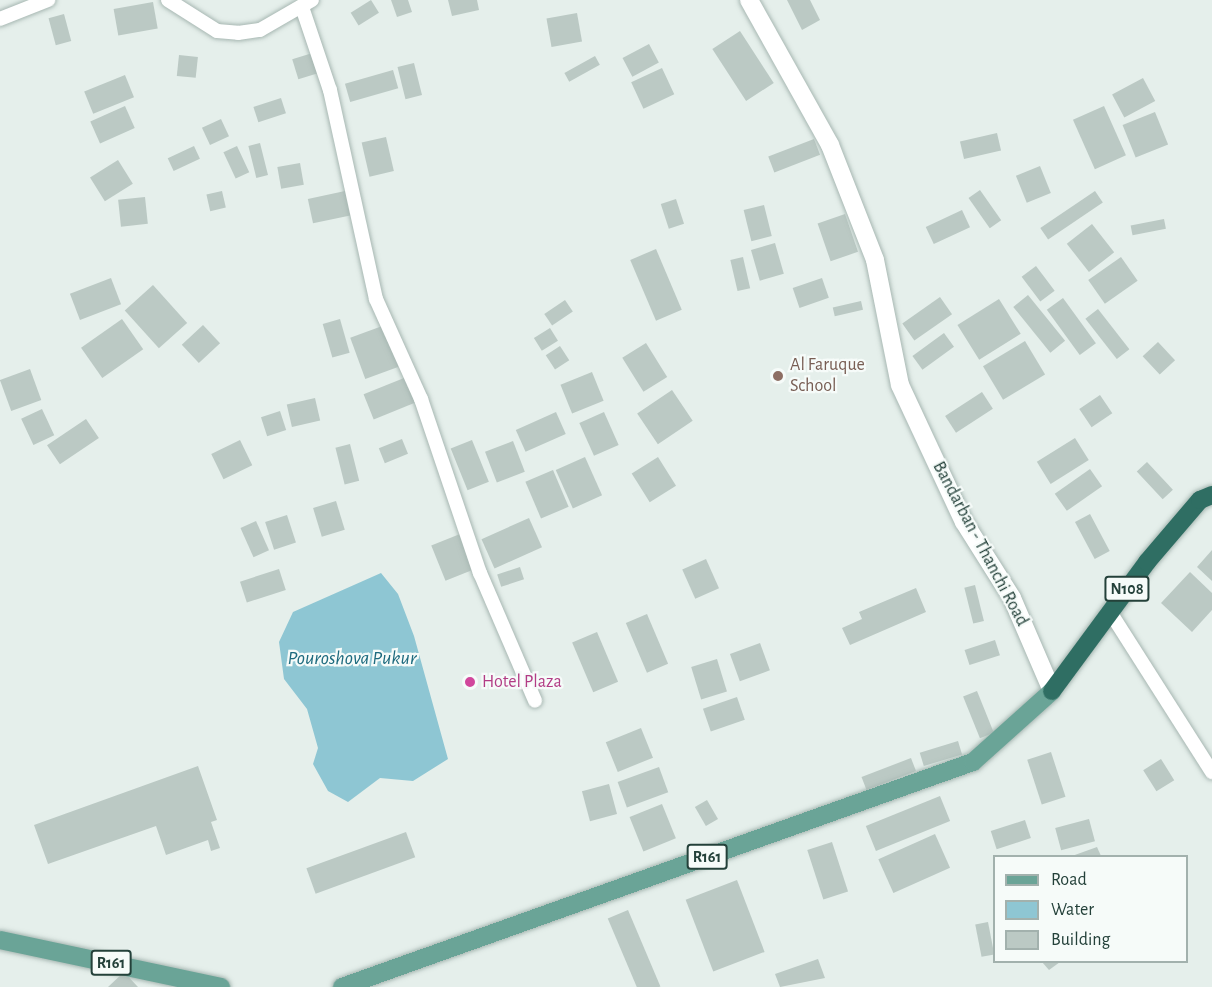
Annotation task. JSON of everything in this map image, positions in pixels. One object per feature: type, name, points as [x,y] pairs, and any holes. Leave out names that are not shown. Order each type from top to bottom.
[{"type":"highway","name":"N108","points":[[1052,691],[1147,562],[1200,500],[1212,495]]},
{"type":"main road","name":"Bandarban - Thanchi Road","points":[[749,0],[830,145],[875,260],[900,385],[964,522],[1012,598],[1052,691]]},
{"type":"main road","name":"R161","points":[[342,987],[974,762],[1052,691]]},
{"type":"main road","name":"R161","points":[[0,940],[221,987]]},
{"type":"street","points":[[0,19],[48,0]]},
{"type":"street","points":[[168,0],[217,31],[238,33],[260,30],[307,3],[330,90],[376,299],[421,399],[480,573],[535,700]]},
{"type":"street","points":[[1110,612],[1212,772]]},
{"type":"water","name":"Pouroshova Pukur","points":[[381,573],[398,594],[414,636],[448,759],[413,781],[380,778],[348,802],[328,791],[313,764],[318,748],[307,709],[284,679],[279,642],[293,612]]},
{"type":"building","points":[[371,0],[379,13],[359,25],[351,13]]},
{"type":"building","points":[[391,0],[408,0],[412,12],[397,17]]},
{"type":"building","points":[[448,0],[477,0],[479,10],[452,16]]},
{"type":"building","points":[[787,0],[810,0],[820,20],[802,30]]},
{"type":"building","points":[[153,2],[158,29],[118,36],[114,9]]},
{"type":"building","points":[[577,13],[582,42],[552,47],[546,18]]},
{"type":"building","points":[[64,14],[71,41],[56,45],[49,18]]},
{"type":"building","points":[[740,31],[774,83],[746,101],[712,49]]},
{"type":"building","points":[[649,44],[659,63],[632,77],[623,58]]},
{"type":"building","points":[[319,51],[325,71],[298,79],[292,59]]},
{"type":"building","points":[[179,55],[198,57],[196,78],[177,76]]},
{"type":"building","points":[[595,56],[600,65],[569,82],[564,73]]},
{"type":"building","points":[[414,63],[422,95],[405,99],[398,67]]},
{"type":"building","points":[[662,68],[674,94],[643,109],[631,82]]},
{"type":"building","points":[[393,70],[398,88],[350,102],[345,84]]},
{"type":"building","points":[[125,75],[134,97],[93,114],[84,91]]},
{"type":"building","points":[[1143,78],[1155,101],[1124,117],[1112,94]]},
{"type":"building","points":[[281,98],[286,113],[258,122],[253,107]]},
{"type":"building","points":[[125,106],[135,128],[100,143],[90,121]]},
{"type":"building","points":[[1104,106],[1126,155],[1095,169],[1073,120]]},
{"type":"building","points":[[1155,112],[1168,144],[1136,158],[1123,125]]},
{"type":"building","points":[[221,119],[229,136],[210,145],[202,128]]},
{"type":"building","points":[[997,133],[1001,151],[964,159],[960,142]]},
{"type":"building","points":[[386,137],[394,171],[370,177],[362,143]]},
{"type":"building","points":[[814,139],[820,155],[774,172],[768,157]]},
{"type":"building","points":[[260,143],[268,175],[256,178],[248,146]]},
{"type":"building","points":[[194,146],[200,159],[174,171],[168,158]]},
{"type":"building","points":[[237,146],[249,172],[236,179],[223,152]]},
{"type":"building","points":[[118,160],[133,184],[105,201],[90,177]]},
{"type":"building","points":[[300,163],[304,185],[281,189],[277,167]]},
{"type":"building","points":[[1040,166],[1051,193],[1027,203],[1016,176]]},
{"type":"building","points":[[980,190],[1001,220],[990,228],[969,198]]},
{"type":"building","points":[[222,191],[226,208],[210,211],[206,195]]},
{"type":"building","points":[[345,191],[350,215],[313,223],[308,199]]},
{"type":"building","points":[[1095,191],[1103,203],[1048,240],[1040,228]]},
{"type":"building","points":[[145,197],[148,224],[121,227],[118,200]]},
{"type":"building","points":[[676,199],[684,224],[669,229],[661,204]]},
{"type":"building","points":[[764,205],[772,236],[751,241],[744,210]]},
{"type":"building","points":[[962,210],[970,227],[934,244],[926,227]]},
{"type":"building","points":[[845,214],[858,252],[831,261],[818,223]]},
{"type":"building","points":[[1164,219],[1166,229],[1133,235],[1131,225]]},
{"type":"building","points":[[1092,224],[1114,252],[1089,272],[1067,244]]},
{"type":"building","points":[[775,243],[784,274],[760,281],[751,250]]},
{"type":"building","points":[[656,249],[682,310],[656,321],[630,260]]},
{"type":"building","points":[[743,257],[750,288],[738,291],[730,260]]},
{"type":"building","points":[[1121,257],[1138,281],[1105,304],[1088,280]]},
{"type":"building","points":[[1036,266],[1055,291],[1040,302],[1022,277]]},
{"type":"building","points":[[111,278],[121,304],[80,320],[70,294]]},
{"type":"building","points":[[822,278],[829,298],[800,308],[793,288]]},
{"type":"building","points":[[153,285],[187,323],[159,348],[125,310]]},
{"type":"building","points":[[1028,295],[1065,341],[1050,353],[1013,307]]},
{"type":"building","points":[[940,297],[952,314],[914,341],[902,323]]},
{"type":"building","points":[[1063,298],[1096,343],[1080,355],[1047,310]]},
{"type":"building","points":[[999,299],[1021,334],[979,360],[957,325]]},
{"type":"building","points":[[565,300],[573,312],[552,326],[544,314]]},
{"type":"building","points":[[861,301],[863,310],[835,316],[833,308]]},
{"type":"building","points":[[1098,309],[1129,349],[1117,359],[1085,319]]},
{"type":"building","points":[[122,319],[143,349],[102,378],[81,348]]},
{"type":"building","points":[[340,319],[350,353],[332,358],[323,324]]},
{"type":"building","points":[[203,325],[220,343],[199,363],[182,345]]},
{"type":"building","points":[[385,325],[400,366],[365,379],[350,338]]},
{"type":"building","points":[[550,328],[558,341],[542,351],[534,338]]},
{"type":"building","points":[[944,333],[954,347],[922,370],[912,356]]},
{"type":"building","points":[[1025,341],[1045,374],[1003,400],[983,366]]},
{"type":"building","points":[[1158,342],[1175,360],[1160,375],[1143,356]]},
{"type":"building","points":[[646,343],[667,377],[643,392],[622,358]]},
{"type":"building","points":[[560,346],[569,360],[555,370],[546,355]]},
{"type":"building","points":[[30,369],[41,400],[11,411],[0,380]]},
{"type":"building","points":[[592,372],[604,401],[572,413],[560,385]]},
{"type":"building","points":[[409,376],[419,401],[374,419],[364,394]]},
{"type":"building","points":[[672,390],[693,421],[658,444],[637,413]]},
{"type":"building","points":[[982,392],[993,409],[956,433],[945,416]]},
{"type":"building","points":[[1100,395],[1112,413],[1092,427],[1079,409]]},
{"type":"building","points":[[315,398],[320,420],[292,427],[287,405]]},
{"type":"building","points":[[42,409],[54,435],[33,445],[21,419]]},
{"type":"building","points":[[280,411],[286,430],[267,436],[261,417]]},
{"type":"building","points":[[556,412],[566,434],[526,452],[516,430]]},
{"type":"building","points":[[604,412],[619,445],[594,456],[579,423]]},
{"type":"building","points":[[86,419],[99,438],[60,464],[47,445]]},
{"type":"building","points":[[1075,438],[1089,460],[1051,484],[1037,462]]},
{"type":"building","points":[[402,439],[408,454],[385,463],[379,448]]},
{"type":"building","points":[[240,440],[252,465],[224,479],[211,454]]},
{"type":"building","points":[[472,440],[489,482],[468,490],[451,449]]},
{"type":"building","points":[[513,441],[525,472],[497,483],[485,452]]},
{"type":"building","points":[[350,444],[359,481],[345,485],[335,448]]},
{"type":"building","points":[[585,457],[602,495],[573,508],[556,470]]},
{"type":"building","points":[[658,457],[676,486],[650,502],[632,473]]},
{"type":"building","points":[[1147,462],[1173,490],[1163,499],[1137,472]]},
{"type":"building","points":[[1090,469],[1102,486],[1067,511],[1055,494]]},
{"type":"building","points":[[553,470],[569,507],[541,519],[525,482]]},
{"type":"building","points":[[336,501],[345,530],[322,537],[313,508]]},
{"type":"building","points":[[1090,514],[1110,551],[1095,559],[1075,522]]},
{"type":"building","points":[[287,515],[296,543],[274,550],[265,522]]},
{"type":"building","points":[[529,518],[542,547],[495,568],[481,539]]},
{"type":"building","points":[[256,521],[269,550],[253,557],[240,528]]},
{"type":"building","points":[[460,534],[474,569],[445,581],[431,546]]},
{"type":"building","points":[[1212,550],[1212,581],[1197,567]]},
{"type":"building","points":[[706,559],[719,588],[695,599],[682,570]]},
{"type":"building","points":[[520,567],[524,579],[501,587],[497,574]]},
{"type":"building","points":[[279,569],[286,590],[247,603],[240,582]]},
{"type":"building","points":[[1190,572],[1212,593],[1212,610],[1192,632],[1161,603]]},
{"type":"building","points":[[975,585],[984,621],[973,624],[964,588]]},
{"type":"building","points":[[916,588],[926,612],[850,645],[842,628],[862,619],[859,612]]},
{"type":"building","points":[[647,614],[668,664],[647,673],[626,623]]},
{"type":"building","points":[[597,632],[618,682],[593,692],[572,643]]},
{"type":"building","points":[[995,640],[1000,655],[970,665],[965,650]]},
{"type":"building","points":[[760,643],[770,670],[740,681],[730,654]]},
{"type":"building","points":[[717,659],[727,692],[701,699],[691,667]]},
{"type":"building","points":[[977,691],[994,733],[980,738],[963,697]]},
{"type":"building","points":[[737,697],[745,720],[711,731],[703,709]]},
{"type":"building","points":[[641,728],[653,758],[618,772],[606,742]]},
{"type":"building","points":[[958,741],[962,754],[924,766],[920,753]]},
{"type":"building","points":[[1051,752],[1066,797],[1042,804],[1027,760]]},
{"type":"building","points":[[911,758],[916,771],[867,790],[862,777]]},
{"type":"building","points":[[1161,759],[1174,780],[1156,791],[1143,770]]},
{"type":"building","points":[[198,766],[217,820],[211,822],[220,848],[211,851],[208,840],[166,855],[156,826],[48,864],[34,825]]},
{"type":"building","points":[[659,767],[668,792],[627,807],[618,782]]},
{"type":"building","points":[[609,784],[617,814],[590,821],[582,791]]},
{"type":"building","points":[[940,796],[950,821],[876,851],[866,826]]},
{"type":"building","points":[[707,800],[718,819],[706,826],[695,807]]},
{"type":"building","points":[[662,804],[676,838],[643,851],[630,817]]},
{"type":"building","points":[[1089,819],[1095,841],[1061,850],[1055,828]]},
{"type":"building","points":[[1025,820],[1031,838],[997,849],[991,831]]},
{"type":"building","points":[[406,832],[415,857],[316,894],[306,868]]},
{"type":"building","points":[[935,834],[950,868],[893,893],[878,859]]},
{"type":"building","points":[[832,842],[848,891],[823,899],[807,850]]},
{"type":"building","points":[[1097,847],[1101,855],[1075,855]]},
{"type":"building","points":[[737,880],[765,952],[713,972],[686,900]]},
{"type":"building","points":[[628,910],[660,986],[637,987],[608,919]]},
{"type":"building","points":[[988,922],[993,955],[982,957],[975,924]]},
{"type":"building","points":[[818,959],[825,978],[780,987],[775,974]]},
{"type":"building","points":[[1043,963],[1059,963],[1049,970]]},
{"type":"building","points":[[124,972],[138,987],[108,987]]},
{"type":"place","name":"Al Faruque School","points":[[778,376]]},
{"type":"place","name":"Hotel Plaza","points":[[470,682]]}]
